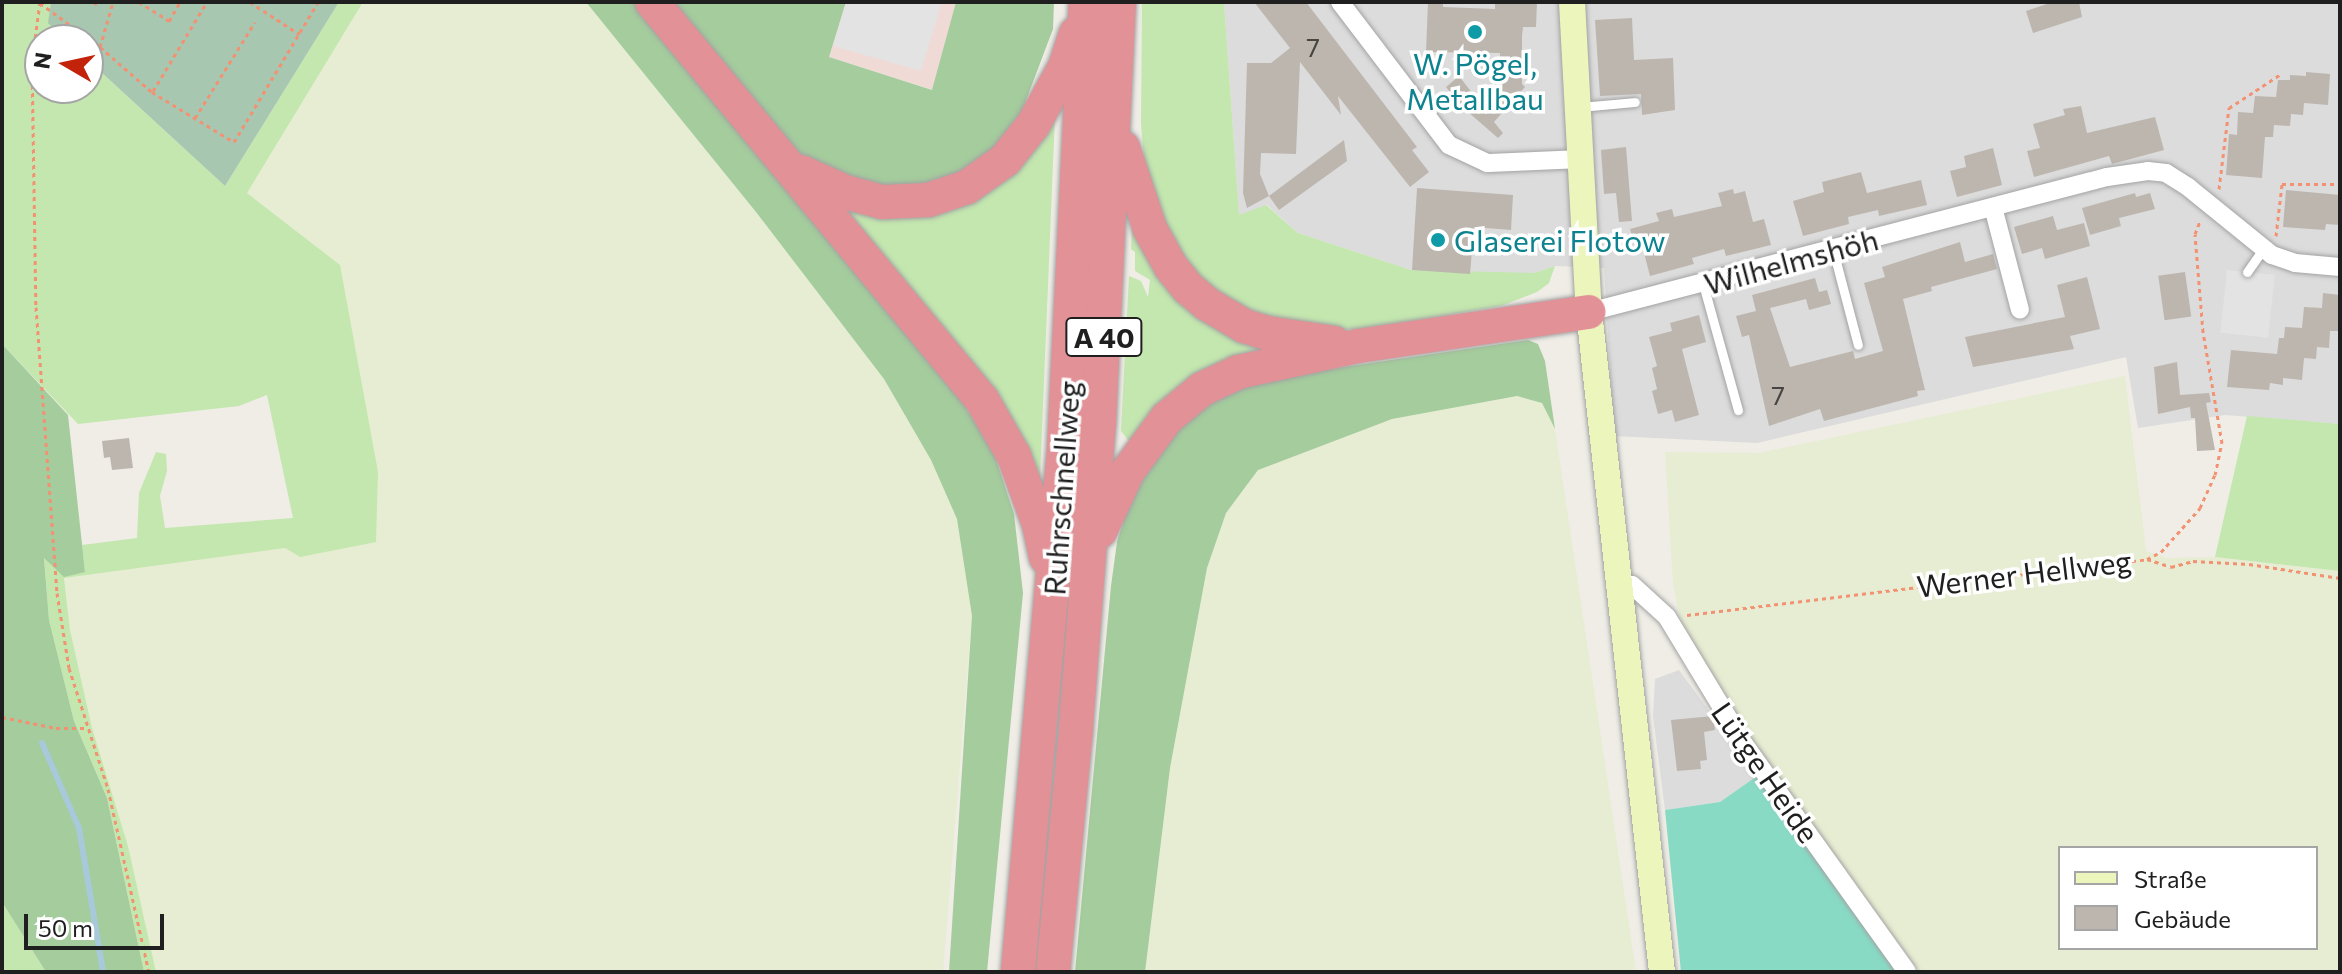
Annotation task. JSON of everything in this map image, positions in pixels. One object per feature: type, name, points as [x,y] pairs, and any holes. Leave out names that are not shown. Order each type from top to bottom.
[{"type":"highway","points":[[652,2],[961,373],[998,427],[1014,456],[1039,524],[1050,580],[1051,629]]},
{"type":"highway","points":[[793,168],[845,192],[883,202],[928,200],[967,187],[1005,160],[1033,125],[1065,67],[1085,2]]},
{"type":"highway","name":"Ruhrschnellweg","points":[[1018,972],[1051,629],[1076,247],[1085,2]]},
{"type":"highway","name":"Ruhrschnellweg","points":[[1053,972],[1087,589],[1119,2]]},
{"type":"highway","points":[[1116,85],[1128,171],[1150,229],[1188,288],[1207,304],[1244,326],[1267,333],[1358,346]]},
{"type":"highway","points":[[1087,589],[1094,546],[1116,493],[1138,455],[1167,418],[1202,389],[1238,372],[1358,346],[1589,312]]},
{"type":"main road","points":[[1572,2],[1578,159],[1589,312],[1602,452],[1662,972]]},
{"type":"street","points":[[1340,2],[1449,145],[1487,163],[1578,159]]},
{"type":"street","name":"Wilhelmshöh","points":[[1589,312],[2107,177],[2148,171],[2166,173],[2214,198],[2295,263],[2340,267]]},
{"type":"street","points":[[1993,207],[2020,310]]},
{"type":"street","name":"Lütge Heide","points":[[1619,584],[1632,585],[1667,617],[1744,744],[1907,972]]},
{"type":"lane","points":[[1576,107],[1635,102]]},
{"type":"lane","points":[[2247,272],[2270,244]]},
{"type":"lane","points":[[1833,250],[1858,345]]},
{"type":"lane","points":[[1703,284],[1738,410]]},
{"type":"path","points":[[69,24],[40,2],[32,61],[36,307],[57,593],[69,668],[108,789],[149,972]]},
{"type":"path","points":[[104,33],[113,2]]},
{"type":"path","points":[[139,2],[169,21],[178,3]]},
{"type":"path","points":[[152,92],[207,2]]},
{"type":"path","points":[[250,2],[299,34]]},
{"type":"path","points":[[104,50],[152,92],[234,142],[318,2]]},
{"type":"path","points":[[195,118],[255,22]]},
{"type":"path","name":"Werner Hellweg","points":[[1667,617],[2147,559],[2161,552],[2200,508],[2218,467],[2222,443],[2206,352],[2195,234],[2214,198],[2229,108],[2281,74]]},
{"type":"path","points":[[2270,244],[2282,184],[2340,184]]},
{"type":"path","points":[[2147,559],[2171,567],[2193,561],[2249,564],[2340,578]]},
{"type":"path","points":[[2,717],[56,728],[86,728]]},
{"type":"shaded area","points":[[846,2],[956,2],[933,90],[829,57]]},
{"type":"shaded area","points":[[846,2],[942,2],[921,71],[833,46]]},
{"type":"shaded area","points":[[1224,2],[2340,2],[2340,424],[2225,415],[2138,428],[2126,357],[1757,443],[1614,436],[1604,268],[1555,266],[1534,273],[1470,274],[1411,270],[1298,233],[1267,205],[1239,216]]},
{"type":"shaded area","points":[[2227,270],[2275,275],[2268,338],[2220,333]]},
{"type":"shaded area","points":[[1679,670],[1757,776],[1720,802],[1665,810],[1653,716],[1655,679]]},
{"type":"green space","points":[[2,2],[51,2],[50,24],[24,24],[24,104],[104,104],[104,75],[225,186],[339,2],[363,2],[247,193],[340,265],[378,472],[376,542],[300,557],[285,548],[64,578],[70,630],[92,728],[128,846],[156,972],[144,972],[107,798],[74,721],[49,620],[44,556],[85,572],[82,545],[137,538],[139,493],[156,452],[166,454],[167,471],[160,496],[165,528],[293,518],[267,395],[239,406],[78,424],[2,344]]},
{"type":"green space","points":[[51,2],[339,2],[225,186],[104,75],[104,24],[48,23]]},
{"type":"green space","points":[[363,2],[586,2],[756,212],[884,379],[931,460],[957,519],[972,616],[943,972],[156,972],[128,846],[92,728],[70,630],[64,577],[285,548],[300,557],[340,265],[247,193]]},
{"type":"green space","points":[[586,2],[846,2],[829,57],[932,90],[956,2],[1054,2],[1053,29],[1022,111],[983,163],[941,184],[863,187],[813,161],[994,453],[1014,514],[1023,593],[987,972],[949,972],[972,616],[957,519],[931,460],[884,379],[756,212]]},
{"type":"green space","points":[[1142,2],[1224,2],[1239,215],[1266,205],[1298,233],[1411,270],[1534,273],[1555,266],[1549,283],[1537,292],[1501,306],[1364,329],[1308,330],[1278,325],[1216,298],[1172,247],[1145,171],[1141,124]]},
{"type":"green space","points":[[1055,116],[1039,502],[833,203]]},
{"type":"green space","points":[[1133,203],[1151,252],[1286,347],[1132,445],[1121,431],[1129,276],[1141,281],[1148,297],[1150,280],[1135,271],[1135,252],[1131,249]]},
{"type":"green space","points":[[1528,340],[1538,344],[1545,361],[1555,429],[1542,403],[1517,396],[1392,419],[1258,470],[1226,513],[1207,568],[1170,768],[1145,972],[1075,972],[1111,586],[1117,542],[1132,494],[1194,408],[1241,382]]},
{"type":"green space","points":[[2,344],[68,415],[85,572],[64,577],[44,558],[49,620],[74,721],[107,798],[144,972],[46,972],[2,902]]},
{"type":"green space","points":[[2125,376],[2146,551],[2167,558],[2215,557],[2340,571],[2340,972],[1920,972],[1771,771],[1681,624],[1673,584],[1665,452],[1759,453]]},
{"type":"green space","points":[[1517,396],[1542,403],[1555,429],[1636,972],[1145,972],[1170,768],[1207,568],[1226,513],[1258,470],[1392,419]]},
{"type":"green space","points":[[2247,416],[2340,424],[2340,571],[2215,557]]},
{"type":"green space","points":[[1757,776],[1902,972],[1681,972],[1665,810],[1720,802]]},
{"type":"green space","points":[[2,902],[46,972],[5,972],[2,968]]},
{"type":"building","points":[[1254,2],[1306,2],[1417,147],[1412,150],[1429,172],[1410,187],[1338,96],[1341,115],[1300,62],[1296,154],[1261,153],[1260,174],[1269,196],[1247,208],[1243,193],[1247,63],[1271,63],[1290,48]]},
{"type":"building","name":"W. Pögel, Metallbau","points":[[1428,2],[1443,2],[1443,7],[1495,9],[1495,2],[1537,2],[1536,27],[1523,27],[1522,84],[1525,87],[1494,122],[1503,133],[1498,138],[1460,105],[1446,87],[1459,76],[1483,107],[1501,86],[1500,53],[1426,52]]},
{"type":"building","points":[[2053,2],[2079,2],[2082,17],[2033,33],[2026,11]]},
{"type":"building","points":[[1632,18],[1634,60],[1673,58],[1675,110],[1642,115],[1641,94],[1600,96],[1595,20]]},
{"type":"building","points":[[2306,72],[2330,74],[2328,105],[2304,103],[2303,115],[2291,114],[2290,126],[2274,125],[2273,137],[2265,137],[2262,178],[2226,175],[2229,134],[2237,135],[2238,112],[2253,113],[2255,96],[2276,97],[2278,80],[2290,80],[2290,75],[2306,76]]},
{"type":"building","points":[[2081,106],[2087,133],[2155,117],[2164,150],[2112,164],[2109,156],[2034,177],[2027,151],[2040,148],[2033,124],[2065,115],[2063,109]]},
{"type":"building","points":[[1344,140],[1347,161],[1279,210],[1269,196]]},
{"type":"building","points":[[1626,147],[1632,221],[1619,222],[1616,193],[1604,194],[1601,150]]},
{"type":"building","points":[[1993,148],[2002,185],[1957,197],[1950,171],[1966,167],[1964,156]]},
{"type":"building","points":[[1861,172],[1867,193],[1921,180],[1927,205],[1879,216],[1878,210],[1848,217],[1849,224],[1803,236],[1793,201],[1824,192],[1822,182]]},
{"type":"building","name":"Glaserei Flotow","points":[[1417,188],[1513,195],[1511,230],[1474,227],[1470,274],[1412,270]]},
{"type":"building","points":[[1733,189],[1734,194],[1745,191],[1753,222],[1764,219],[1771,245],[1726,256],[1724,249],[1692,258],[1694,264],[1650,276],[1641,241],[1634,243],[1630,229],[1659,221],[1656,213],[1672,209],[1674,217],[1722,206],[1718,193]]},
{"type":"building","points":[[2286,190],[2340,195],[2340,225],[2326,224],[2325,230],[2283,227]]},
{"type":"building","points":[[2135,193],[2136,197],[2150,193],[2155,209],[2119,218],[2121,226],[2090,235],[2082,208]]},
{"type":"building","points":[[2053,216],[2057,230],[2084,223],[2090,246],[2045,259],[2042,248],[2022,254],[2014,227]]},
{"type":"building","points":[[1960,242],[1965,262],[1993,254],[1997,269],[1931,287],[1932,291],[1903,299],[1925,390],[1917,391],[1918,396],[1824,421],[1820,409],[1769,426],[1749,335],[1742,337],[1736,316],[1756,311],[1752,295],[1815,278],[1819,292],[1827,290],[1831,304],[1809,310],[1806,299],[1770,308],[1790,367],[1853,351],[1855,359],[1883,351],[1864,283],[1885,277],[1882,267]]},
{"type":"building","points":[[2185,272],[2191,317],[2165,320],[2158,276]]},
{"type":"building","points":[[2087,277],[2100,329],[2070,336],[2074,349],[1973,367],[1965,337],[2065,317],[2057,285]]},
{"type":"building","points":[[2323,293],[2340,295],[2340,331],[2330,331],[2329,348],[2317,347],[2316,359],[2304,358],[2302,380],[2283,378],[2283,385],[2270,383],[2269,390],[2227,387],[2231,350],[2277,354],[2279,338],[2284,338],[2285,327],[2302,328],[2304,307],[2322,308]]},
{"type":"building","points":[[1699,315],[1706,342],[1682,349],[1699,415],[1675,422],[1672,410],[1658,414],[1652,391],[1657,389],[1652,368],[1657,366],[1649,337],[1672,331],[1670,323]]},
{"type":"building","points":[[2177,362],[2180,395],[2209,393],[2211,402],[2206,403],[2215,450],[2197,451],[2195,418],[2191,418],[2190,407],[2158,414],[2154,367]]},
{"type":"building","points":[[129,438],[133,468],[112,470],[110,457],[104,458],[102,441]]},
{"type":"building","points":[[1713,716],[1715,730],[1704,732],[1707,760],[1700,761],[1701,769],[1677,771],[1671,720]]},
{"type":"waterway","points":[[42,743],[79,828],[103,972]]},
{"type":"place","name":"W. Pögel, Metallbau","points":[[1475,32]]},
{"type":"place","name":"Glaserei Flotow","points":[[1438,240]]}]
